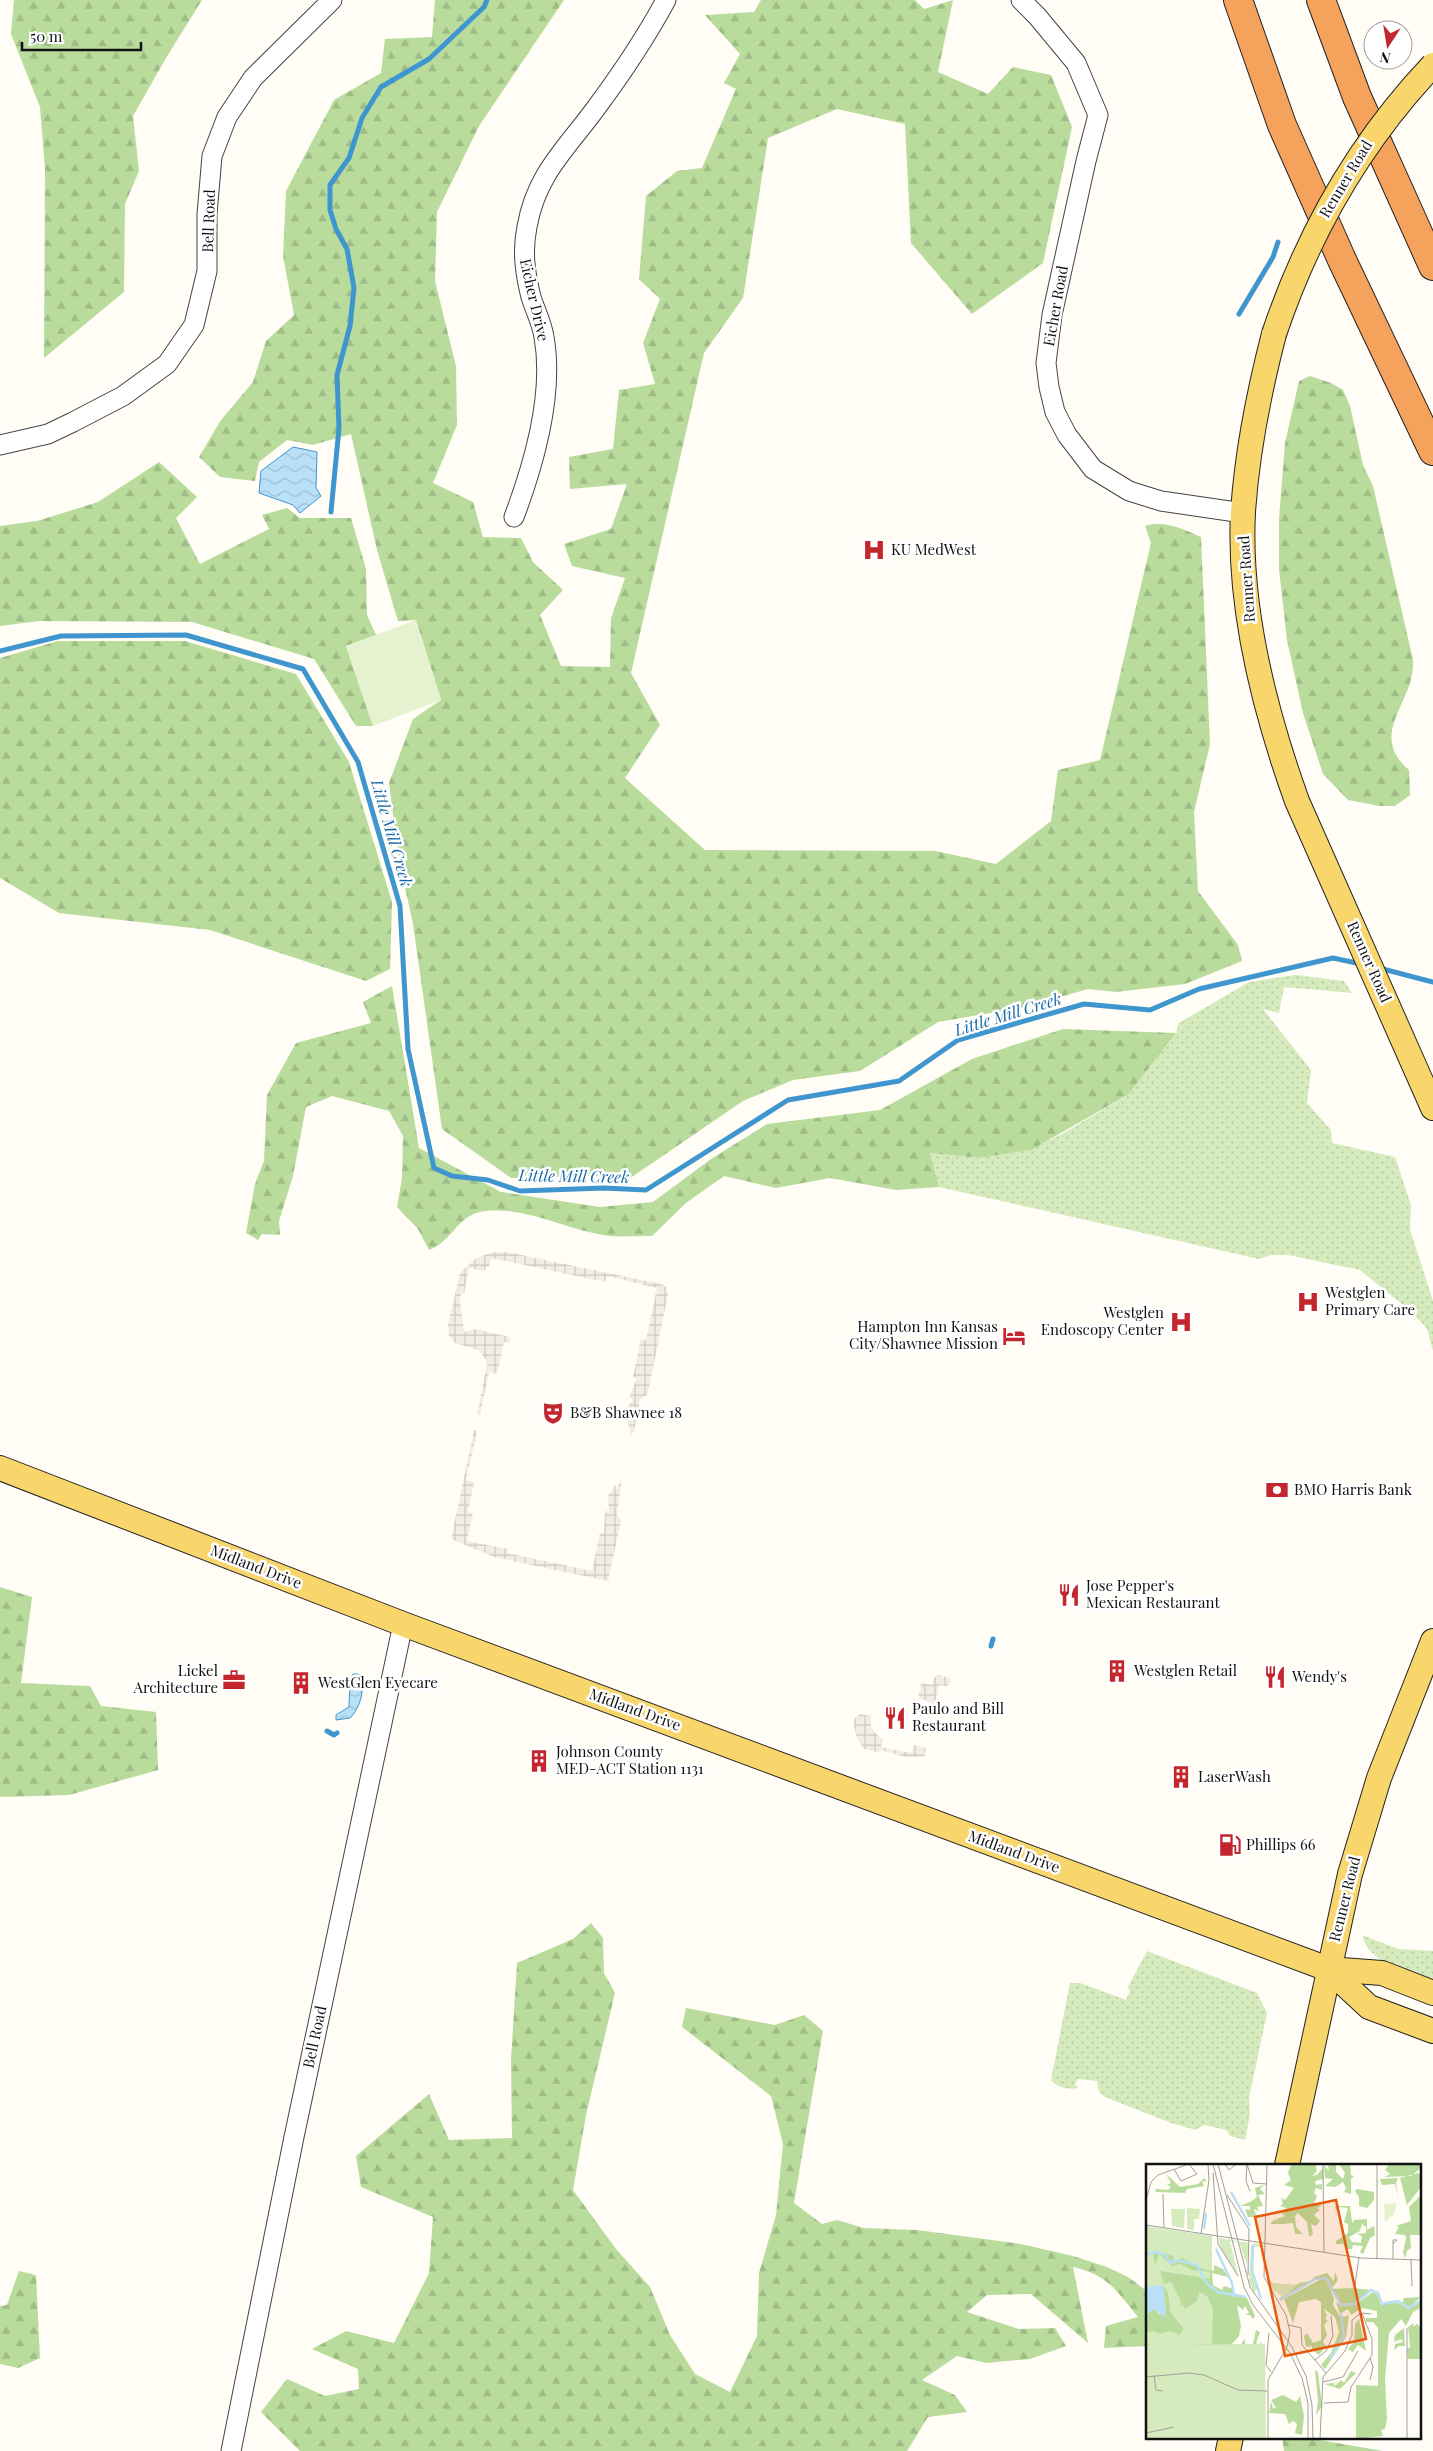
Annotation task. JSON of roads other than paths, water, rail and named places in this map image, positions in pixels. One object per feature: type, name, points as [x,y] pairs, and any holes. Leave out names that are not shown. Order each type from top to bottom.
[{"type":"highway","points":[[1238,0],[1282,125],[1342,260],[1433,451]]},
{"type":"highway","points":[[1321,0],[1357,98],[1433,266]]},
{"type":"main road","name":"Renner Road","points":[[1433,65],[1406,93],[1367,143],[1310,241],[1290,285],[1259,390],[1243,513],[1244,570],[1250,624],[1263,692],[1282,759],[1324,863],[1433,1108]]},
{"type":"main road","name":"Midland Drive","points":[[0,1468],[403,1624],[1328,1969],[1382,1973],[1433,1993]]},
{"type":"main road","name":"Renner Road","points":[[1287,2164],[1350,1874],[1379,1778],[1433,1641]]},
{"type":"main road","name":"Midland Drive","points":[[1328,1969],[1369,2007],[1433,2031]]},
{"type":"main road","points":[[1228,2451],[1231,2438]]},
{"type":"street","name":"Bell Road","points":[[0,445],[48,434],[73,422],[124,396],[167,364],[194,325],[207,271],[207,214],[212,156],[227,116],[253,78],[332,0]]},
{"type":"street","name":"Eicher Drive","points":[[514,517],[535,452],[548,370],[544,335],[531,297],[523,255],[532,207],[552,163],[596,109],[646,36],[666,0]]},
{"type":"street","name":"Eicher Road","points":[[1021,0],[1037,16],[1076,64],[1098,114],[1052,315],[1046,363],[1048,387],[1056,412],[1067,435],[1086,462],[1110,481],[1129,491],[1161,502],[1243,513]]},
{"type":"street","name":"Bell Road","points":[[231,2451],[300,2109],[403,1624]]},
{"type":"water","points":[[293,447],[317,452],[316,488],[321,496],[300,513],[293,505],[259,493],[261,471]]},
{"type":"water","points":[[353,1674],[358,1674],[362,1685],[357,1709],[350,1718],[336,1720],[336,1715],[349,1707],[350,1681]]},
{"type":"waterway","points":[[331,512],[339,428],[337,375],[350,326],[354,288],[347,249],[336,229],[330,210],[330,185],[349,158],[362,118],[381,87],[429,59],[484,7],[487,0]]},
{"type":"waterway","points":[[1239,314],[1273,257],[1278,242]]},
{"type":"waterway","name":"Little Mill Creek","points":[[0,651],[61,636],[186,635],[303,669],[358,762],[400,906],[408,1049],[434,1168],[452,1176],[488,1180],[520,1191],[604,1188],[646,1190],[788,1100],[899,1081],[958,1040],[1084,1004],[1150,1010],[1199,989],[1333,958],[1361,964]]},
{"type":"waterway","name":"Little Mill Creek","points":[[1379,968],[1433,982]]},
{"type":"waterway","points":[[991,1646],[993,1639]]},
{"type":"waterway","points":[[327,1731],[334,1735],[337,1733]]},
{"type":"place","name":"KU MedWest","points":[[874,550]]},
{"type":"place","name":"Westglen Primary Care","points":[[1308,1302]]},
{"type":"place","name":"Westglen Endoscopy Center","points":[[1181,1322]]},
{"type":"place","name":"Hampton Inn Kansas City/Shawnee Mission","points":[[1014,1336]]},
{"type":"place","name":"B&B Shawnee 18","points":[[553,1413]]},
{"type":"place","name":"BMO Harris Bank","points":[[1277,1490]]},
{"type":"place","name":"Jose Pepper's Mexican Restaurant","points":[[1069,1595]]},
{"type":"place","name":"Westglen Retail","points":[[1117,1671]]},
{"type":"place","name":"Wendy's","points":[[1275,1677]]},
{"type":"place","name":"Lickel Architecture","points":[[234,1680]]},
{"type":"place","name":"WestGlen Eyecare","points":[[301,1683]]},
{"type":"place","name":"Paulo and Bill Restaurant","points":[[895,1718]]},
{"type":"place","name":"Johnson County MED-ACT Station 1131","points":[[539,1761]]},
{"type":"place","name":"LaserWash","points":[[1181,1777]]},
{"type":"place","name":"Phillips 66","points":[[1230,1845]]}]
